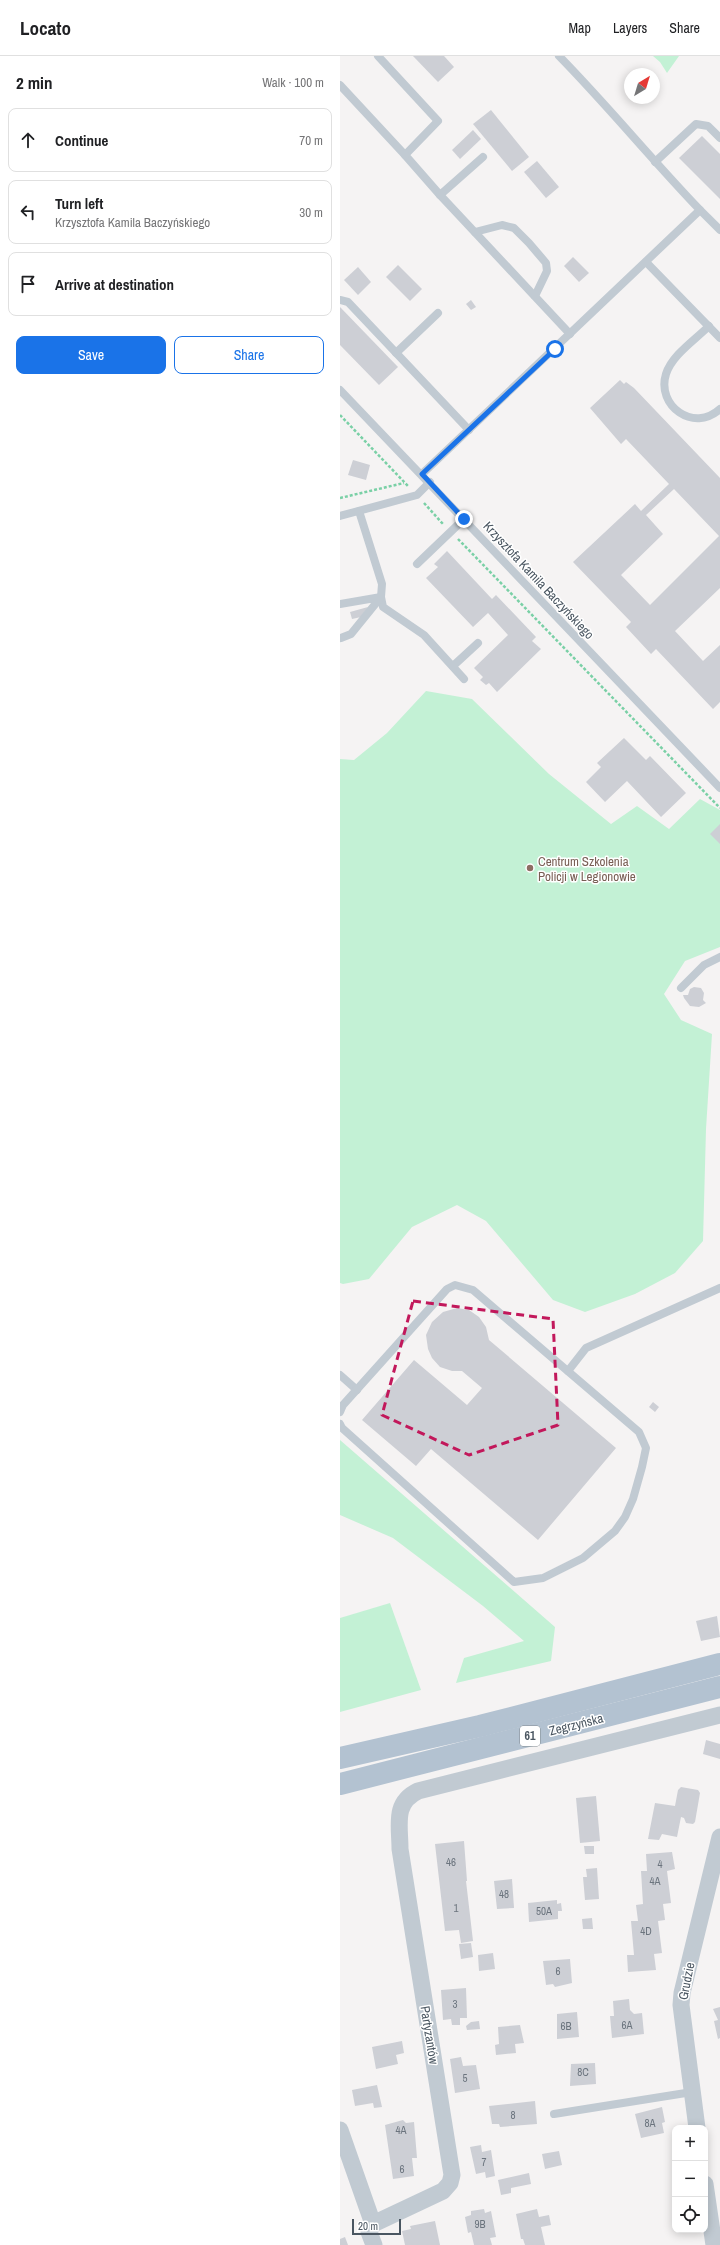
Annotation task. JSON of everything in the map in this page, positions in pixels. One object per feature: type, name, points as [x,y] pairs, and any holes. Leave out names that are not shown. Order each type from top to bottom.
[{"type":"main road","name":"Zegrzyńska","points":[[340,1758],[480,1726],[720,1664]]},
{"type":"main road","name":"Zegrzyńska","points":[[340,1784],[720,1687]]},
{"type":"street","name":"Zegrzyńska","points":[[405,1800],[418,1791],[720,1715]]},
{"type":"street","name":"Partyzantów","points":[[373,2224],[443,2191],[450,2184],[452,2175],[400,1849],[400,1812],[405,1800]]},
{"type":"street","name":"Grudzie","points":[[697,2125],[682,2020],[682,1993],[720,1837]]},
{"type":"street","points":[[340,2130],[373,2224],[370,2232],[374,2245]]},
{"type":"street","points":[[708,2193],[714,2210],[714,2245]]},
{"type":"lane","points":[[378,56],[438,121],[405,154]]},
{"type":"lane","points":[[559,56],[594,91],[655,162],[720,230]]},
{"type":"lane","points":[[340,84],[405,154],[440,195],[570,334]]},
{"type":"lane","points":[[655,162],[696,124],[708,126],[720,138]]},
{"type":"lane","points":[[440,195],[484,157]]},
{"type":"lane","points":[[422,474],[700,210]]},
{"type":"lane","points":[[475,232],[502,225],[514,228],[529,243],[546,262],[547,271],[535,296]]},
{"type":"lane","points":[[646,262],[720,338]]},
{"type":"lane","points":[[340,300],[348,302],[469,430]]},
{"type":"lane","points":[[396,353],[438,313]]},
{"type":"lane","points":[[709,326],[674,360],[666,372],[664,383],[666,397],[672,406],[682,415],[695,420],[709,417],[720,409]]},
{"type":"lane","name":"Krzysztofa Kamila Baczyńskiego","points":[[340,390],[430,482],[720,788]]},
{"type":"lane","points":[[340,516],[416,495],[430,482]]},
{"type":"lane","points":[[359,511],[382,584],[381,596],[383,607],[424,635],[464,679]]},
{"type":"lane","points":[[416,564],[464,519]]},
{"type":"lane","points":[[340,604],[381,596]]},
{"type":"lane","points":[[341,638],[351,634],[381,596]]},
{"type":"lane","points":[[453,666],[478,643]]},
{"type":"lane","points":[[681,988],[704,965],[720,957]]},
{"type":"lane","points":[[340,1412],[343,1405],[356,1390],[447,1289],[455,1285],[473,1290],[568,1371],[639,1432],[646,1448],[632,1500],[625,1517],[615,1531],[600,1546],[583,1558],[543,1578],[514,1582],[342,1428],[340,1424]]},
{"type":"lane","points":[[568,1371],[586,1348],[720,1288]]},
{"type":"lane","points":[[340,1375],[356,1390]]},
{"type":"lane","points":[[554,2114],[692,2092]]},
{"type":"path","points":[[340,415],[451,532],[720,808]]},
{"type":"path","points":[[340,498],[404,482]]},
{"type":"highlighted area","points":[[413,1301],[553,1319],[558,1425],[469,1455],[382,1415]]},
{"type":"green space","points":[[653,56],[679,56],[667,73],[660,62]]},
{"type":"green space","points":[[426,691],[472,699],[549,774],[611,824],[637,806],[669,829],[700,799],[720,810],[720,947],[685,961],[664,994],[681,1020],[712,1034],[706,1129],[703,1241],[675,1273],[635,1294],[585,1312],[553,1300],[486,1221],[457,1205],[412,1227],[369,1279],[343,1284],[340,1283],[340,759],[354,760],[387,733]]},
{"type":"green space","points":[[340,1440],[555,1627],[551,1661],[456,1683],[464,1658],[524,1641],[483,1606],[393,1538],[340,1515]]},
{"type":"green space","points":[[390,1603],[421,1690],[340,1712],[340,1618]]},
{"type":"building","points":[[413,56],[444,56],[454,67],[438,82]]},
{"type":"building","points":[[491,110],[529,157],[512,171],[473,124]]},
{"type":"building","points":[[473,130],[481,139],[460,159],[452,150]]},
{"type":"building","points":[[702,136],[720,154],[720,199],[679,158]]},
{"type":"building","points":[[537,161],[559,187],[546,198],[524,172]]},
{"type":"building","points":[[573,257],[589,273],[579,282],[564,266]]},
{"type":"building","points":[[398,265],[422,289],[410,301],[386,277]]},
{"type":"building","points":[[358,267],[371,282],[358,295],[344,280]]},
{"type":"building","points":[[471,300],[476,307],[471,310],[466,304]]},
{"type":"building","points":[[340,307],[398,367],[379,385],[340,345]]},
{"type":"building","points":[[620,380],[624,384],[626,382],[634,388],[720,478],[720,588],[675,631],[703,661],[720,645],[720,702],[713,709],[656,649],[651,654],[626,627],[631,622],[573,562],[635,504],[641,511],[669,484],[626,439],[621,444],[590,408]],"holes":[[[674,489],[719,536],[650,605],[621,575],[663,534],[646,515]]]},
{"type":"building","points":[[353,460],[370,465],[366,480],[348,475]]},
{"type":"building","points":[[447,551],[492,599],[496,595],[536,637],[532,641],[541,649],[497,692],[489,683],[486,685],[480,680],[483,677],[474,668],[508,635],[488,613],[473,627],[426,578],[438,567],[434,564]]},
{"type":"building","points":[[368,607],[361,617],[352,619],[350,612]]},
{"type":"building","points":[[624,738],[646,760],[650,756],[686,793],[661,817],[627,781],[605,802],[586,782],[601,767],[597,763]]},
{"type":"building","points":[[720,824],[720,844],[710,834]]},
{"type":"building","points":[[694,987],[701,988],[704,993],[703,1000],[706,1003],[699,1007],[690,1006],[683,995],[688,995],[690,989]]},
{"type":"building","points":[[457,1308],[469,1310],[479,1317],[486,1327],[489,1340],[616,1448],[538,1540],[431,1449],[416,1466],[362,1420],[414,1360],[467,1405],[482,1388],[462,1371],[452,1371],[440,1367],[432,1358],[428,1349],[426,1335],[432,1322],[443,1312]]},
{"type":"building","points":[[653,1402],[659,1407],[655,1412],[649,1407]]},
{"type":"building","points":[[717,1616],[720,1637],[701,1641],[696,1621]]},
{"type":"building","points":[[706,1740],[720,1744],[720,1759],[703,1754]]},
{"type":"building","points":[[681,1787],[698,1790],[700,1793],[695,1822],[693,1824],[686,1823],[684,1818],[681,1817],[677,1837],[662,1834],[659,1840],[648,1839],[655,1803],[675,1806],[678,1790]]},
{"type":"building","points":[[596,1796],[600,1841],[580,1843],[576,1798]]},
{"type":"building","points":[[464,1841],[466,1881],[473,1941],[461,1943],[459,1930],[445,1931],[435,1844]]},
{"type":"building","points":[[584,1846],[594,1846],[594,1854],[585,1854]]},
{"type":"building","points":[[672,1852],[675,1869],[667,1871],[671,1903],[663,1904],[665,1920],[658,1921],[662,1953],[654,1954],[656,1970],[628,1972],[627,1955],[634,1955],[631,1921],[638,1921],[636,1905],[643,1904],[641,1871],[647,1871],[646,1854]]},
{"type":"building","points":[[597,1868],[599,1899],[585,1900],[583,1877],[587,1877],[586,1869]]},
{"type":"building","points":[[512,1879],[514,1908],[497,1909],[494,1881]]},
{"type":"building","points":[[557,1900],[557,1904],[561,1903],[562,1911],[558,1911],[558,1919],[529,1922],[528,1903]]},
{"type":"building","points":[[592,1918],[593,1929],[583,1929],[582,1919]]},
{"type":"building","points":[[471,1943],[473,1957],[461,1959],[459,1944]]},
{"type":"building","points":[[493,1953],[495,1969],[479,1971],[478,1955]]},
{"type":"building","points":[[570,1959],[572,1983],[555,1987],[553,1984],[546,1985],[543,1961]]},
{"type":"building","points":[[466,1988],[467,2018],[460,2018],[460,2025],[452,2025],[451,2019],[443,2020],[441,1990]]},
{"type":"building","points":[[629,1999],[630,2010],[634,2014],[642,2013],[644,2034],[612,2038],[610,2016],[614,2016],[613,2001]]},
{"type":"building","points":[[720,2007],[720,2038],[718,2039],[714,2021],[718,2020],[713,2009]]},
{"type":"building","points":[[577,2012],[579,2037],[557,2039],[557,2014]]},
{"type":"building","points":[[479,2021],[480,2029],[467,2030],[466,2026],[471,2022]]},
{"type":"building","points":[[520,2025],[524,2043],[515,2044],[516,2053],[496,2055],[495,2045],[499,2044],[498,2027]]},
{"type":"building","points":[[402,2041],[404,2053],[396,2055],[398,2064],[376,2069],[372,2047]]},
{"type":"building","points":[[461,2057],[463,2066],[476,2065],[480,2089],[455,2093],[450,2059]]},
{"type":"building","points":[[595,2063],[596,2084],[570,2086],[571,2064]]},
{"type":"building","points":[[377,2085],[382,2107],[374,2108],[373,2103],[355,2106],[352,2090]]},
{"type":"building","points":[[535,2101],[537,2124],[500,2127],[499,2124],[492,2124],[489,2106]]},
{"type":"building","points":[[662,2107],[665,2122],[662,2123],[664,2133],[641,2138],[635,2114]]},
{"type":"building","points":[[403,2120],[406,2123],[414,2122],[417,2158],[412,2158],[414,2176],[393,2179],[385,2125]]},
{"type":"building","points":[[481,2145],[482,2152],[491,2150],[495,2176],[486,2178],[485,2172],[476,2174],[470,2147]]},
{"type":"building","points":[[559,2151],[562,2165],[545,2169],[542,2154]]},
{"type":"building","points":[[529,2173],[531,2184],[511,2188],[511,2193],[501,2195],[498,2180]]},
{"type":"building","points":[[484,2209],[485,2213],[491,2211],[496,2237],[490,2238],[492,2245],[474,2245],[471,2232],[468,2233],[465,2217],[471,2215],[471,2211]]},
{"type":"building","points":[[537,2209],[539,2217],[549,2215],[551,2225],[541,2227],[545,2245],[525,2245],[523,2239],[521,2239],[516,2214]]},
{"type":"building","points":[[435,2221],[440,2245],[405,2245],[402,2231],[411,2229],[410,2226]]},
{"type":"building","points":[[345,2237],[348,2245],[340,2245],[340,2239]]},
{"type":"place","name":"Centrum Szkolenia Policji w Legionowie","points":[[530,868]]},
{"type":"route","points":[[464,519],[422,474],[555,349]]}]
